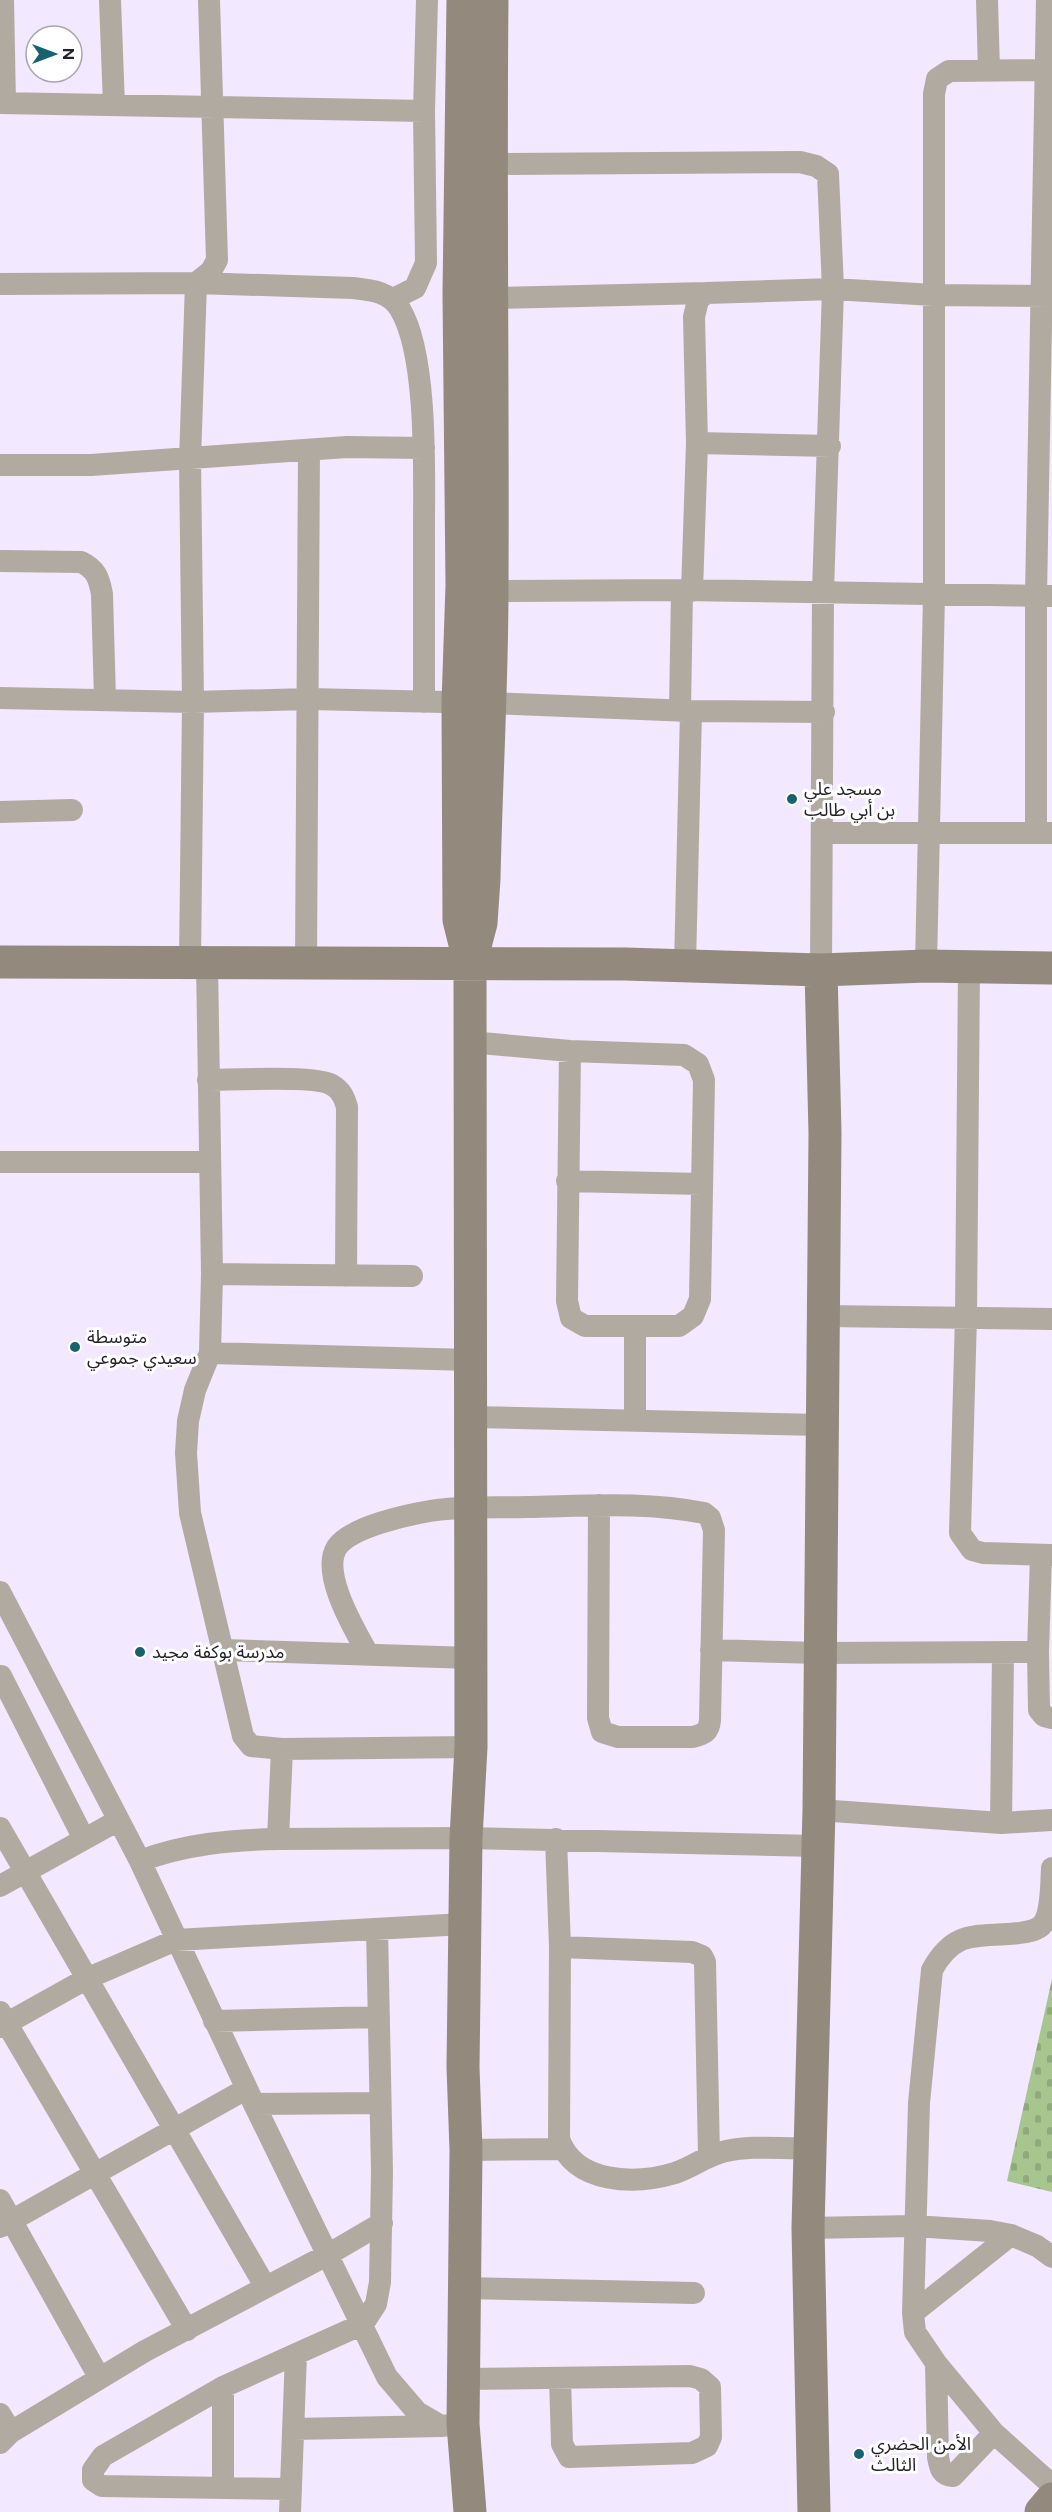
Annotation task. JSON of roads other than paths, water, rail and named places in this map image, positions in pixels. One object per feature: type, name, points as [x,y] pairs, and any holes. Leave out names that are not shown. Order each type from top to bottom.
[{"type":"main road","points":[[463,0],[459,294],[462,585],[474,703]]},
{"type":"main road","points":[[470,2512],[452,2425],[464,2379],[466,2150],[463,2067],[464,1924],[471,1747],[470,964],[459,920],[474,703],[492,591],[493,298],[490,164],[492,0]]},
{"type":"main road","points":[[0,962],[470,964],[821,969],[926,966],[1052,968]]},
{"type":"main road","points":[[814,2512],[808,2228],[816,1846],[819,1810],[825,1132],[821,969]]},
{"type":"main road","points":[[1041,2512],[1052,2499]]},
{"type":"street","points":[[3,0],[3,103],[424,111]]},
{"type":"street","points":[[110,0],[114,105]]},
{"type":"street","points":[[209,0],[217,260],[211,271],[196,283],[190,460],[199,962],[208,1080],[212,1274],[210,1353],[195,1390],[188,1421],[186,1453],[190,1514],[243,1736],[251,1746],[282,1749],[471,1747]]},
{"type":"street","points":[[393,299],[415,288],[426,263],[424,111],[427,0]]},
{"type":"street","points":[[987,0],[989,70]]},
{"type":"street","points":[[822,833],[1044,833],[1049,70],[1047,0]]},
{"type":"street","points":[[926,966],[927,833],[934,595],[934,94],[937,79],[949,71],[1049,70]]},
{"type":"street","points":[[490,164],[800,162],[816,166],[828,174],[831,187],[833,289],[830,446],[823,591],[821,969]]},
{"type":"street","points":[[0,284],[196,283],[353,288],[379,291],[393,299],[401,310],[411,339],[418,379],[424,448],[424,702]]},
{"type":"street","points":[[493,298],[833,289],[933,296],[1046,296]]},
{"type":"street","points":[[685,966],[687,590],[697,443],[694,317],[698,300],[706,293]]},
{"type":"street","points":[[697,443],[830,446]]},
{"type":"street","points":[[0,465],[91,465],[190,460],[309,450],[424,448]]},
{"type":"street","points":[[306,963],[309,450]]},
{"type":"street","points":[[0,561],[81,562],[91,566],[99,577],[102,594],[105,699]]},
{"type":"street","points":[[492,591],[823,591],[1044,596]]},
{"type":"street","points":[[0,698],[193,702],[308,699],[685,711],[824,712]]},
{"type":"street","points":[[0,812],[72,810]]},
{"type":"street","points":[[969,967],[966,1316],[960,1533],[972,1550],[983,1553],[1047,1555],[1038,1652],[1039,1710],[1044,1716],[1052,1718]]},
{"type":"street","points":[[470,1042],[570,1051],[684,1055],[698,1064],[704,1080],[700,1299],[697,1310],[687,1322],[679,1326],[585,1326],[571,1318],[567,1301],[570,1051]]},
{"type":"street","points":[[208,1080],[309,1081],[330,1083],[341,1090],[347,1107],[346,1276]]},
{"type":"street","points":[[0,1162],[208,1162]]},
{"type":"street","points":[[567,1180],[702,1184]]},
{"type":"street","points":[[212,1274],[412,1276]]},
{"type":"street","points":[[824,1316],[966,1316],[1052,1319]]},
{"type":"street","points":[[635,1327],[635,1419]]},
{"type":"street","points":[[210,1353],[471,1360]]},
{"type":"street","points":[[472,1417],[822,1425]]},
{"type":"street","points":[[368,1654],[336,1585],[334,1555],[338,1546],[347,1538],[370,1527],[431,1510],[471,1508],[598,1505],[690,1510],[704,1513],[711,1518],[714,1530],[711,1720],[709,1729],[704,1734],[693,1737],[618,1737],[602,1732],[598,1718],[598,1505]]},
{"type":"street","points":[[0,1592],[117,1821],[140,1861],[250,2096],[387,2377],[417,2412],[452,2425]]},
{"type":"street","points":[[224,1650],[471,1658]]},
{"type":"street","points":[[711,1650],[819,1653],[1038,1652]]},
{"type":"street","points":[[1001,1823],[1003,1653]]},
{"type":"street","points":[[33,1658],[0,1676],[84,1839]]},
{"type":"street","points":[[278,1839],[282,1749]]},
{"type":"street","points":[[819,1810],[1001,1823],[1052,1820]]},
{"type":"street","points":[[0,1886],[117,1821]]},
{"type":"street","points":[[0,1828],[265,2286]]},
{"type":"street","points":[[140,1861],[174,1850],[222,1840],[466,1838],[816,1846]]},
{"type":"street","points":[[556,1839],[560,1947],[559,2139],[563,2149],[583,2170],[593,2175],[621,2178],[675,2173],[709,2155],[728,2150],[809,2148]]},
{"type":"street","points":[[1052,1868],[1048,1913],[1041,1926],[1028,1932],[978,1935],[956,1941],[942,1951],[932,1970],[919,2103],[913,2313],[915,2332],[936,2364],[994,2433],[1052,2485]]},
{"type":"street","points":[[187,2330],[2,2021],[86,1979],[176,1940],[464,1924]]},
{"type":"street","points":[[291,2489],[102,2486],[93,2480],[93,2470],[103,2456],[223,2387],[363,2324],[376,2304],[380,2282],[382,2223],[377,1929]]},
{"type":"street","points":[[560,1947],[692,1952],[702,1956],[705,1962],[709,2155]]},
{"type":"street","points":[[214,2020],[379,2017]]},
{"type":"street","points":[[6,2224],[96,2175],[174,2128],[250,2096],[380,2103]]},
{"type":"street","points":[[466,2150],[563,2149]]},
{"type":"street","points":[[0,2200],[6,2224],[99,2377]]},
{"type":"street","points":[[4,2429],[265,2286],[329,2254],[382,2223]]},
{"type":"street","points":[[808,2228],[914,2226],[1011,2235],[1037,2246],[1052,2257]]},
{"type":"street","points":[[913,2313],[1011,2235]]},
{"type":"street","points":[[464,2289],[694,2293]]},
{"type":"street","points":[[290,2512],[296,2354]]},
{"type":"street","points":[[936,2364],[940,2470],[946,2475],[953,2476],[994,2433]]},
{"type":"street","points":[[464,2379],[690,2376],[701,2379],[710,2387],[711,2437],[707,2446],[692,2453],[569,2457],[562,2444],[560,2379]]},
{"type":"street","points":[[223,2387],[223,2488]]},
{"type":"street","points":[[293,2430],[452,2425]]},
{"type":"place","name":"مسجد علي بن أبي طالب","points":[[792,799]]},
{"type":"place","name":"متوسطة سعيدي جموعي","points":[[75,1347]]},
{"type":"place","name":"مدرسة بوكفة مجيد","points":[[140,1652]]},
{"type":"place","name":"الأمن الحضري الثالث","points":[[859,2454]]}]
